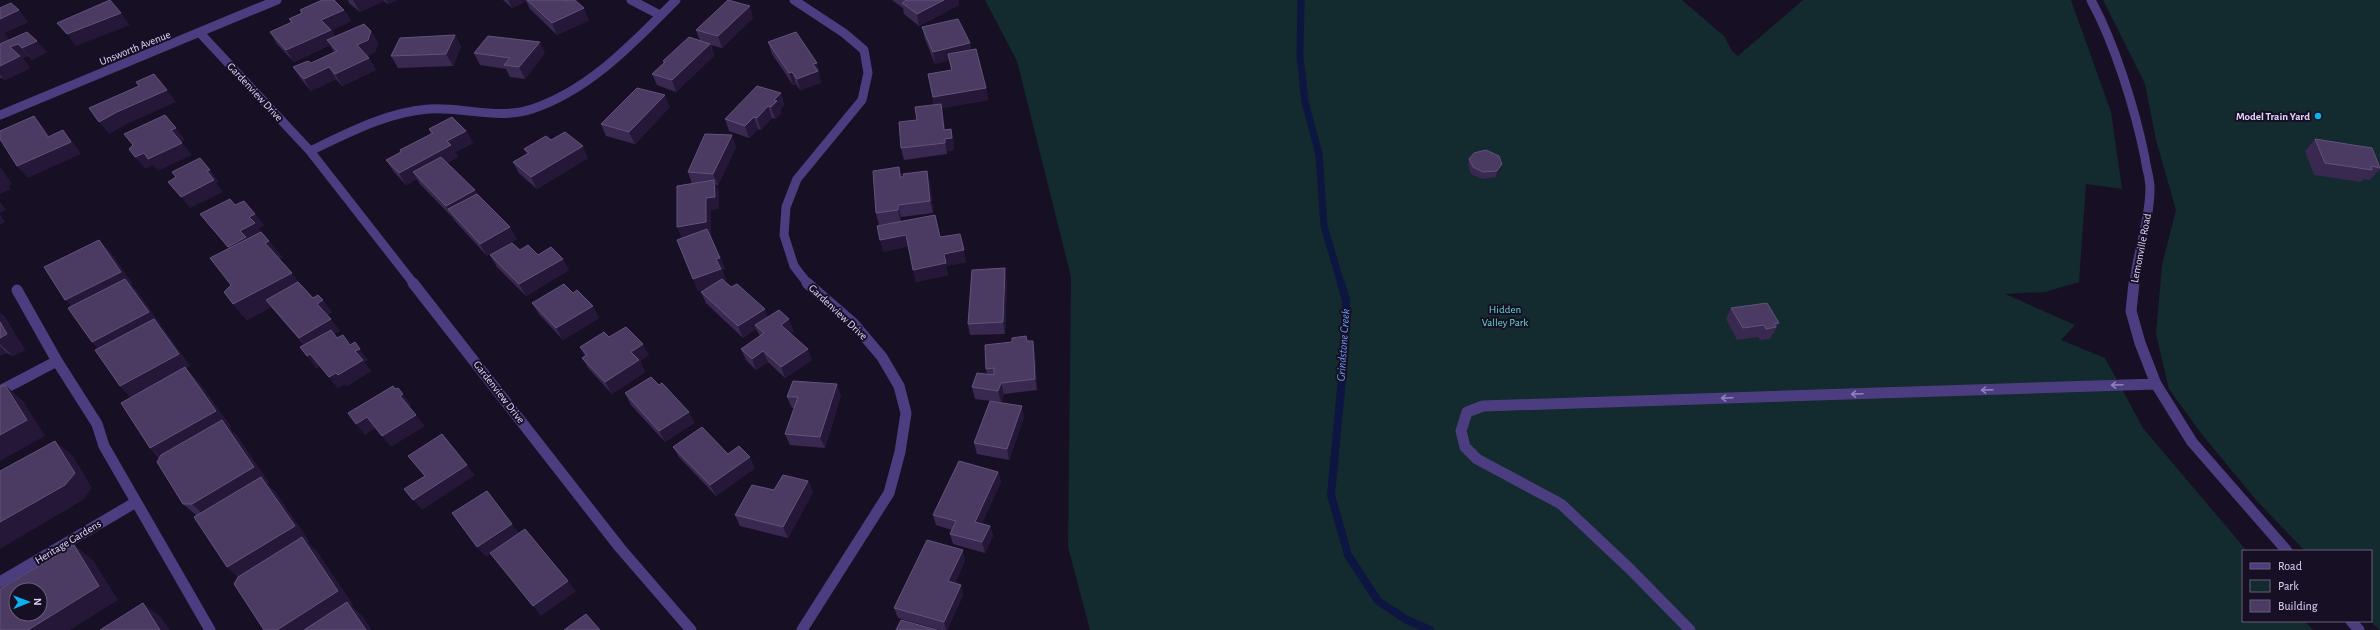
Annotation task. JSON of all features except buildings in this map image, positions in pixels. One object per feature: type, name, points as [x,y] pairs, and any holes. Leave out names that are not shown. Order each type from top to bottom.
[{"type":"street","name":"Unsworth Avenue","points":[[0,115],[277,0]]},
{"type":"street","points":[[631,0],[660,15]]},
{"type":"street","points":[[310,151],[390,116],[429,109],[496,113],[531,110],[577,88],[622,54],[676,0]]},
{"type":"street","name":"Gardenview Drive","points":[[794,0],[844,33],[864,50],[868,74],[862,100],[819,150],[797,180],[786,207],[784,235],[794,266],[812,289],[854,324],[882,357],[899,386],[906,413],[900,452],[889,493],[802,630]]},
{"type":"street","name":"Lemonville Road","points":[[2091,0],[2103,22],[2139,128],[2150,187],[2147,222],[2136,260],[2131,311],[2156,384],[2192,442],[2286,550]]},
{"type":"street","name":"Gardenview Drive","points":[[200,32],[310,151],[620,548],[691,630]]},
{"type":"street","points":[[17,290],[57,361],[97,424],[104,446],[210,630]]},
{"type":"street","points":[[0,391],[57,361]]},
{"type":"street","points":[[1690,630],[1561,504],[1478,459],[1464,447],[1461,431],[1467,412],[1483,406],[2156,384]]},
{"type":"street","name":"Heritage Gardens","points":[[0,582],[136,502]]},
{"type":"street","points":[[2352,622],[2359,630]]},
{"type":"green space","name":"Hidden Valley Park","points":[[985,0],[1682,0],[1724,36],[1732,51],[1738,56],[1803,0],[2071,0],[2111,112],[2122,189],[2086,184],[2079,282],[2045,292],[2005,294],[2075,325],[2061,340],[2105,358],[2143,428],[2246,550],[2242,550],[2242,622],[2306,622],[2313,630],[1090,630],[1068,547],[1071,277],[1017,61]]},
{"type":"green space","points":[[2103,0],[2380,0],[2380,630],[2371,622],[2372,550],[2304,550],[2257,501],[2200,432],[2169,389],[2156,334],[2162,265],[2176,210],[2156,140],[2145,84]]},
{"type":"waterway","name":"Grindstone Creek","points":[[1301,0],[1300,56],[1305,102],[1319,154],[1324,226],[1341,284]]},
{"type":"waterway","name":"Grindstone Creek","points":[[1341,283],[1346,300],[1345,347],[1331,495],[1348,555],[1378,601],[1407,620],[1430,630]]},
{"type":"place","name":"Model Train Yard","points":[[2318,116]]}]
